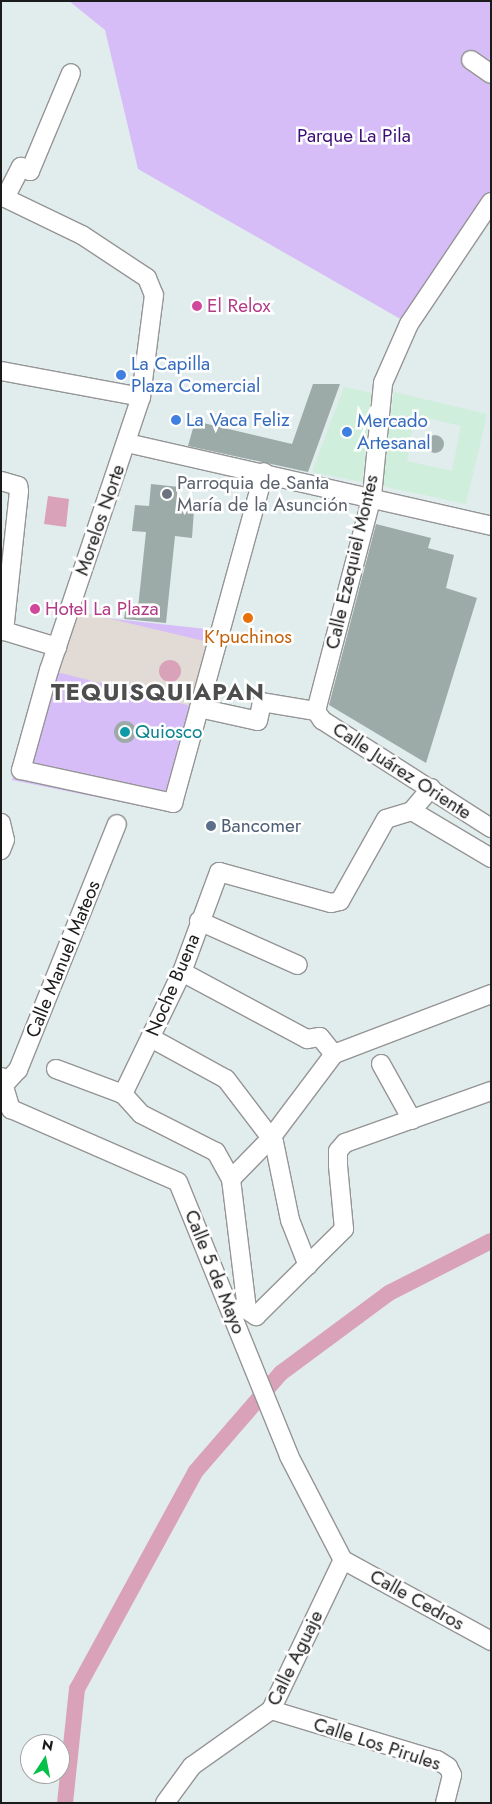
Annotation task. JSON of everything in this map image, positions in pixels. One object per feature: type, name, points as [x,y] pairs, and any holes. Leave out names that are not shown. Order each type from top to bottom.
[{"type":"street","points":[[471,60],[491,74]]},
{"type":"street","points":[[3,197],[21,167],[30,171],[71,73]]},
{"type":"street","name":"Morelos Norte","points":[[3,197],[82,235],[152,286],[141,398],[56,646],[22,770],[173,802],[199,708]]},
{"type":"street","name":"Calle Ezequiel Montes","points":[[316,711],[372,496],[383,383],[409,324],[491,202]]},
{"type":"street","points":[[1,371],[141,398]]},
{"type":"street","points":[[127,442],[372,496],[491,526]]},
{"type":"street","points":[[264,472],[199,708],[258,721],[262,702],[316,711]]},
{"type":"street","points":[[1,481],[18,486],[2,630],[56,646]]},
{"type":"street","name":"Calle Juárez Oriente","points":[[316,711],[322,720],[491,828]]},
{"type":"street","points":[[431,788],[412,811],[491,858]]},
{"type":"street","name":"Noche Buena","points":[[123,1094],[182,972],[213,878],[225,870],[331,903],[340,901],[386,819],[412,811]]},
{"type":"street","points":[[1,822],[5,840],[1,850]]},
{"type":"street","name":"Calle Manuel Mateos","points":[[2,1084],[18,1070],[117,824]]},
{"type":"street","points":[[199,921],[298,965]]},
{"type":"street","points":[[182,972],[307,1039],[320,1036],[334,1054]]},
{"type":"street","points":[[231,1179],[271,1138],[334,1054],[491,994]]},
{"type":"street","points":[[151,1038],[226,1079],[271,1138],[290,1220],[308,1266]]},
{"type":"street","points":[[381,1064],[412,1120]]},
{"type":"street","points":[[56,1069],[123,1094],[141,1114],[216,1152],[231,1179],[250,1315],[261,1313],[344,1229],[338,1151],[345,1142],[491,1091]]},
{"type":"street","name":"Calle 5 de Mayo","points":[[2,1084],[11,1109],[178,1182],[289,1456],[343,1560]]},
{"type":"street","name":"Calle Cedros","points":[[343,1560],[491,1641]]},
{"type":"street","name":"Calle Aguaje","points":[[165,1803],[192,1766],[272,1710],[343,1560]]},
{"type":"street","name":"Calle Los Pirules","points":[[272,1710],[437,1760],[448,1766],[452,1775],[445,1803]]},
{"type":"shaded area","name":"Mercado Artesanal","points":[[344,387],[372,393],[362,482],[312,472]]},
{"type":"shaded area","points":[[394,392],[487,414],[466,504],[382,486]],"holes":[[[415,415],[461,426],[452,471],[407,461]]]},
{"type":"shaded area","points":[[48,496],[69,499],[66,527],[44,524]]},
{"type":"shaded area","points":[[69,609],[217,644],[199,708],[49,670]]},
{"type":"shaded area","points":[[170,660],[178,663],[181,671],[178,679],[170,682],[162,679],[159,671],[162,663]]},
{"type":"green space","name":"Parque La Pila","points":[[69,1],[491,1],[491,194],[404,321],[138,169],[105,30]]},
{"type":"green space","points":[[69,614],[215,630],[175,813],[12,780]]},
{"type":"building","points":[[313,384],[340,384],[308,472],[188,446],[195,421],[292,444]]},
{"type":"building","points":[[431,435],[439,435],[444,440],[442,451],[431,453],[426,448],[426,440]]},
{"type":"building","points":[[151,484],[179,487],[177,509],[194,510],[192,538],[175,536],[166,623],[124,619],[126,607],[138,608],[146,532],[132,531],[135,505],[149,506]]},
{"type":"building","points":[[376,524],[431,538],[428,548],[454,555],[446,588],[477,598],[426,763],[329,705]]},
{"type":"building","name":"Quiosco","points":[[125,721],[133,724],[136,732],[133,740],[125,743],[117,740],[114,732],[117,724]]},
{"type":"waterway","points":[[65,1803],[77,1689],[196,1471],[281,1373],[389,1293],[491,1241]]},
{"type":"place","name":"El Relox","points":[[197,306]]},
{"type":"place","name":"La Capilla Plaza Comercial","points":[[121,375]]},
{"type":"place","name":"La Vaca Feliz","points":[[176,420]]},
{"type":"place","name":"Mercado Artesanal","points":[[347,432]]},
{"type":"place","name":"Parroquia de Santa María de la Asunción","points":[[167,494]]},
{"type":"place","name":"Hotel La Plaza","points":[[35,609]]},
{"type":"place","name":"K'puchinos","points":[[248,618]]},
{"type":"place","name":"Quiosco","points":[[125,732]]},
{"type":"place","name":"Bancomer","points":[[211,826]]},
{"type":"district","name":"TEQUISQUIAPAN","points":[[158,692]]}]
